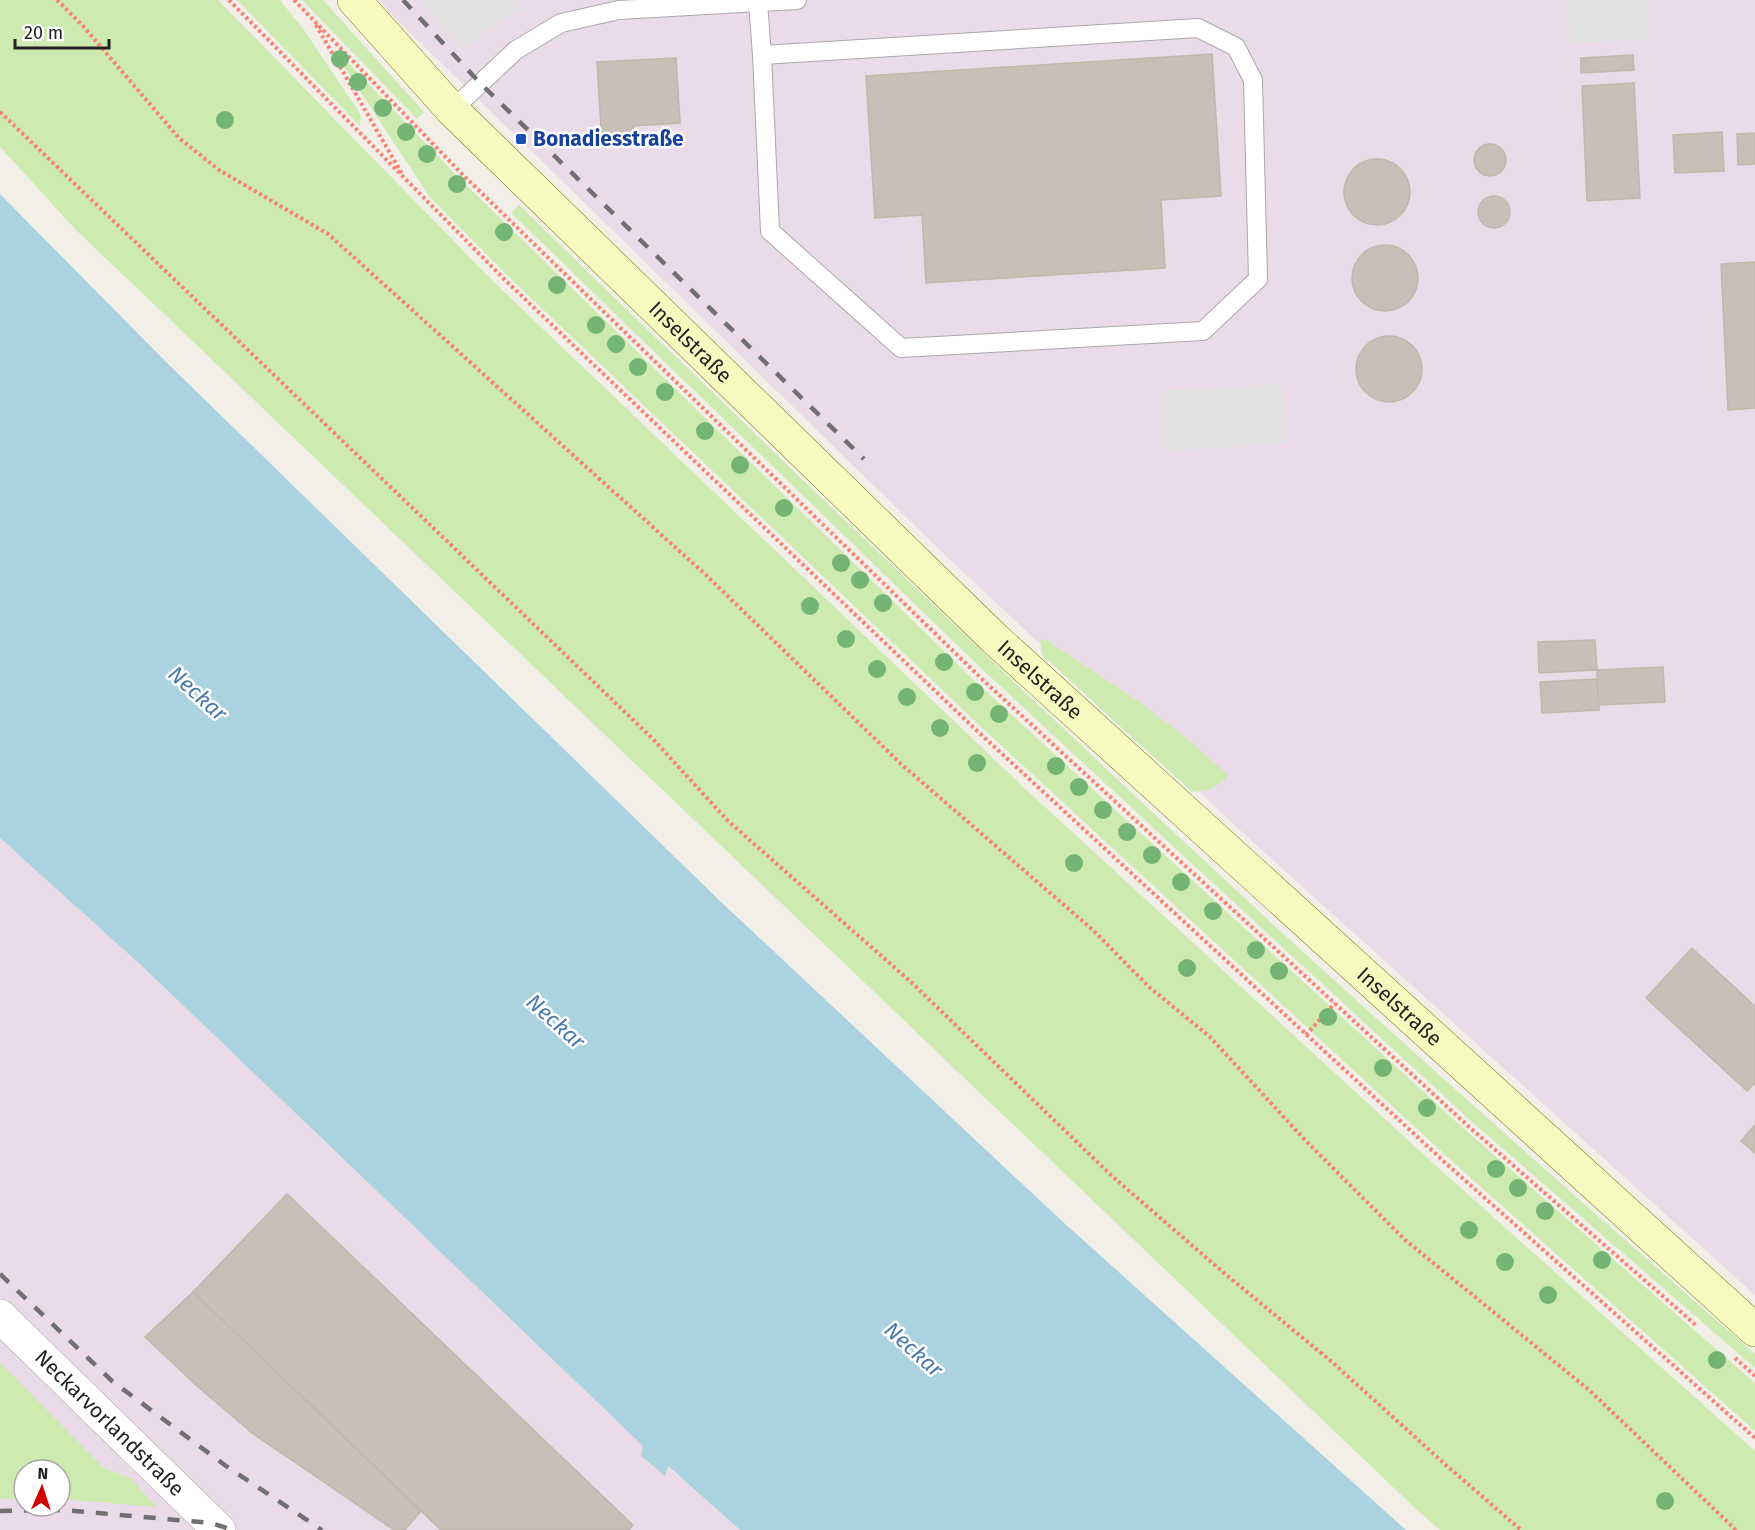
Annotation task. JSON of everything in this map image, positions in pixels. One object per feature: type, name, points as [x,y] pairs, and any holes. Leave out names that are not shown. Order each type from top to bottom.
[{"type":"street","name":"Inselstraße","points":[[354,0],[453,110],[1002,645],[1755,1330]]},
{"type":"street","name":"Neckarvorlandstraße","points":[[0,1316],[219,1530]]},
{"type":"lane","points":[[453,110],[516,50],[561,23],[619,10],[797,0]]},
{"type":"lane","points":[[758,2],[770,231],[901,348],[1203,331],[1258,279],[1253,80],[1236,47],[1198,28],[762,55]]},
{"type":"path","points":[[57,0],[83,26],[179,138],[219,170],[328,234],[706,574],[901,764],[1009,860],[1094,931],[1149,987],[1209,1036],[1304,1139],[1404,1239],[1589,1390],[1736,1530]]},
{"type":"path","points":[[229,0],[504,279],[966,720],[1459,1175],[1755,1438]]},
{"type":"path","points":[[312,19],[404,179]]},
{"type":"path","points":[[0,112],[651,738],[728,821],[911,982],[1113,1178],[1332,1362],[1521,1530]]},
{"type":"path","points":[[501,212],[505,208]]},
{"type":"path","points":[[1306,1035],[1335,1003]]},
{"type":"shaded area","points":[[379,0],[1755,0],[1755,1295],[1254,843],[950,560]]},
{"type":"shaded area","points":[[417,0],[515,0],[521,8],[464,50]]},
{"type":"shaded area","points":[[1568,0],[1646,0],[1648,39],[1570,43]]},
{"type":"shaded area","points":[[1282,384],[1286,444],[1162,451],[1159,391]]},
{"type":"shaded area","points":[[0,838],[144,968],[643,1446],[641,1456],[665,1475],[667,1466],[740,1530],[0,1530]]},
{"type":"green space","points":[[0,0],[218,0],[496,284],[1020,784],[1433,1163],[1755,1451],[1755,1530],[1440,1530],[1418,1511],[76,230],[0,147]]},
{"type":"green space","points":[[237,0],[280,0],[304,30],[361,115],[360,126]]},
{"type":"green space","points":[[302,0],[323,0],[424,112],[417,119]]},
{"type":"green space","points":[[340,54],[460,179],[978,684],[1463,1128],[1755,1383],[1755,1431],[1454,1163],[978,724],[507,275],[429,196],[337,56]]},
{"type":"green space","points":[[519,205],[1108,771],[1402,1041],[1755,1354],[1755,1368],[1470,1120],[984,671],[511,213]]},
{"type":"green space","points":[[1045,639],[1138,701],[1184,736],[1227,774],[1225,780],[1209,790],[1192,792],[1042,655],[1040,641]]},
{"type":"green space","points":[[0,1363],[104,1468],[132,1479],[156,1507],[72,1500],[72,1458],[12,1458],[12,1499],[0,1499]]},
{"type":"water","name":"Neckar","points":[[0,194],[166,362],[720,901],[1063,1222],[1406,1530],[740,1530],[668,1466],[665,1476],[641,1456],[643,1446],[144,968],[0,838]]},
{"type":"building","points":[[1212,54],[1221,196],[1161,200],[1165,268],[926,283],[922,215],[875,218],[866,76]]},
{"type":"building","points":[[1633,55],[1634,70],[1581,73],[1581,58]]},
{"type":"building","points":[[676,58],[680,123],[633,126],[634,142],[602,144],[597,62]]},
{"type":"building","points":[[1634,83],[1640,198],[1587,201],[1582,86]]},
{"type":"building","points":[[1722,132],[1724,171],[1675,173],[1673,135]]},
{"type":"building","points":[[1755,133],[1755,164],[1738,165],[1737,134]]},
{"type":"building","points":[[1490,144],[1502,148],[1506,160],[1502,172],[1490,176],[1478,172],[1474,160],[1478,148]]},
{"type":"building","points":[[1377,159],[1389,162],[1400,169],[1407,180],[1410,192],[1407,204],[1400,215],[1389,222],[1377,225],[1365,222],[1354,215],[1347,204],[1344,192],[1347,180],[1354,169],[1365,162]]},
{"type":"building","points":[[1494,196],[1506,200],[1510,212],[1506,224],[1494,228],[1482,224],[1478,212],[1482,200]]},
{"type":"building","points":[[1385,245],[1398,248],[1408,255],[1415,265],[1418,278],[1415,291],[1408,301],[1398,308],[1385,311],[1372,308],[1362,301],[1355,291],[1352,278],[1355,265],[1362,255],[1372,248]]},
{"type":"building","points":[[1755,262],[1755,408],[1728,410],[1721,264]]},
{"type":"building","points":[[1389,336],[1401,339],[1412,346],[1419,357],[1422,369],[1419,381],[1412,392],[1401,399],[1389,402],[1377,399],[1366,392],[1359,381],[1356,369],[1359,357],[1366,346],[1377,339]]},
{"type":"building","points":[[1595,640],[1597,670],[1539,673],[1538,642]]},
{"type":"building","points":[[1663,667],[1665,702],[1598,705],[1597,670]]},
{"type":"building","points":[[1597,679],[1599,710],[1542,713],[1540,682]]},
{"type":"building","points":[[1692,948],[1755,1006],[1755,1083],[1747,1091],[1646,998]]},
{"type":"building","points":[[1755,1125],[1755,1153],[1741,1141]]},
{"type":"building","points":[[287,1194],[633,1525],[629,1530],[441,1530],[193,1292]]},
{"type":"building","points":[[193,1292],[421,1511],[405,1530],[394,1530],[252,1433],[145,1337]]},
{"type":"railway","points":[[403,0],[480,83],[864,459]]},
{"type":"railway","points":[[0,1274],[112,1381],[226,1466],[322,1530]]},
{"type":"railway","points":[[0,1511],[64,1510],[211,1523],[233,1530]]},
{"type":"place","name":"Bonadiesstraße","points":[[521,139]]}]
